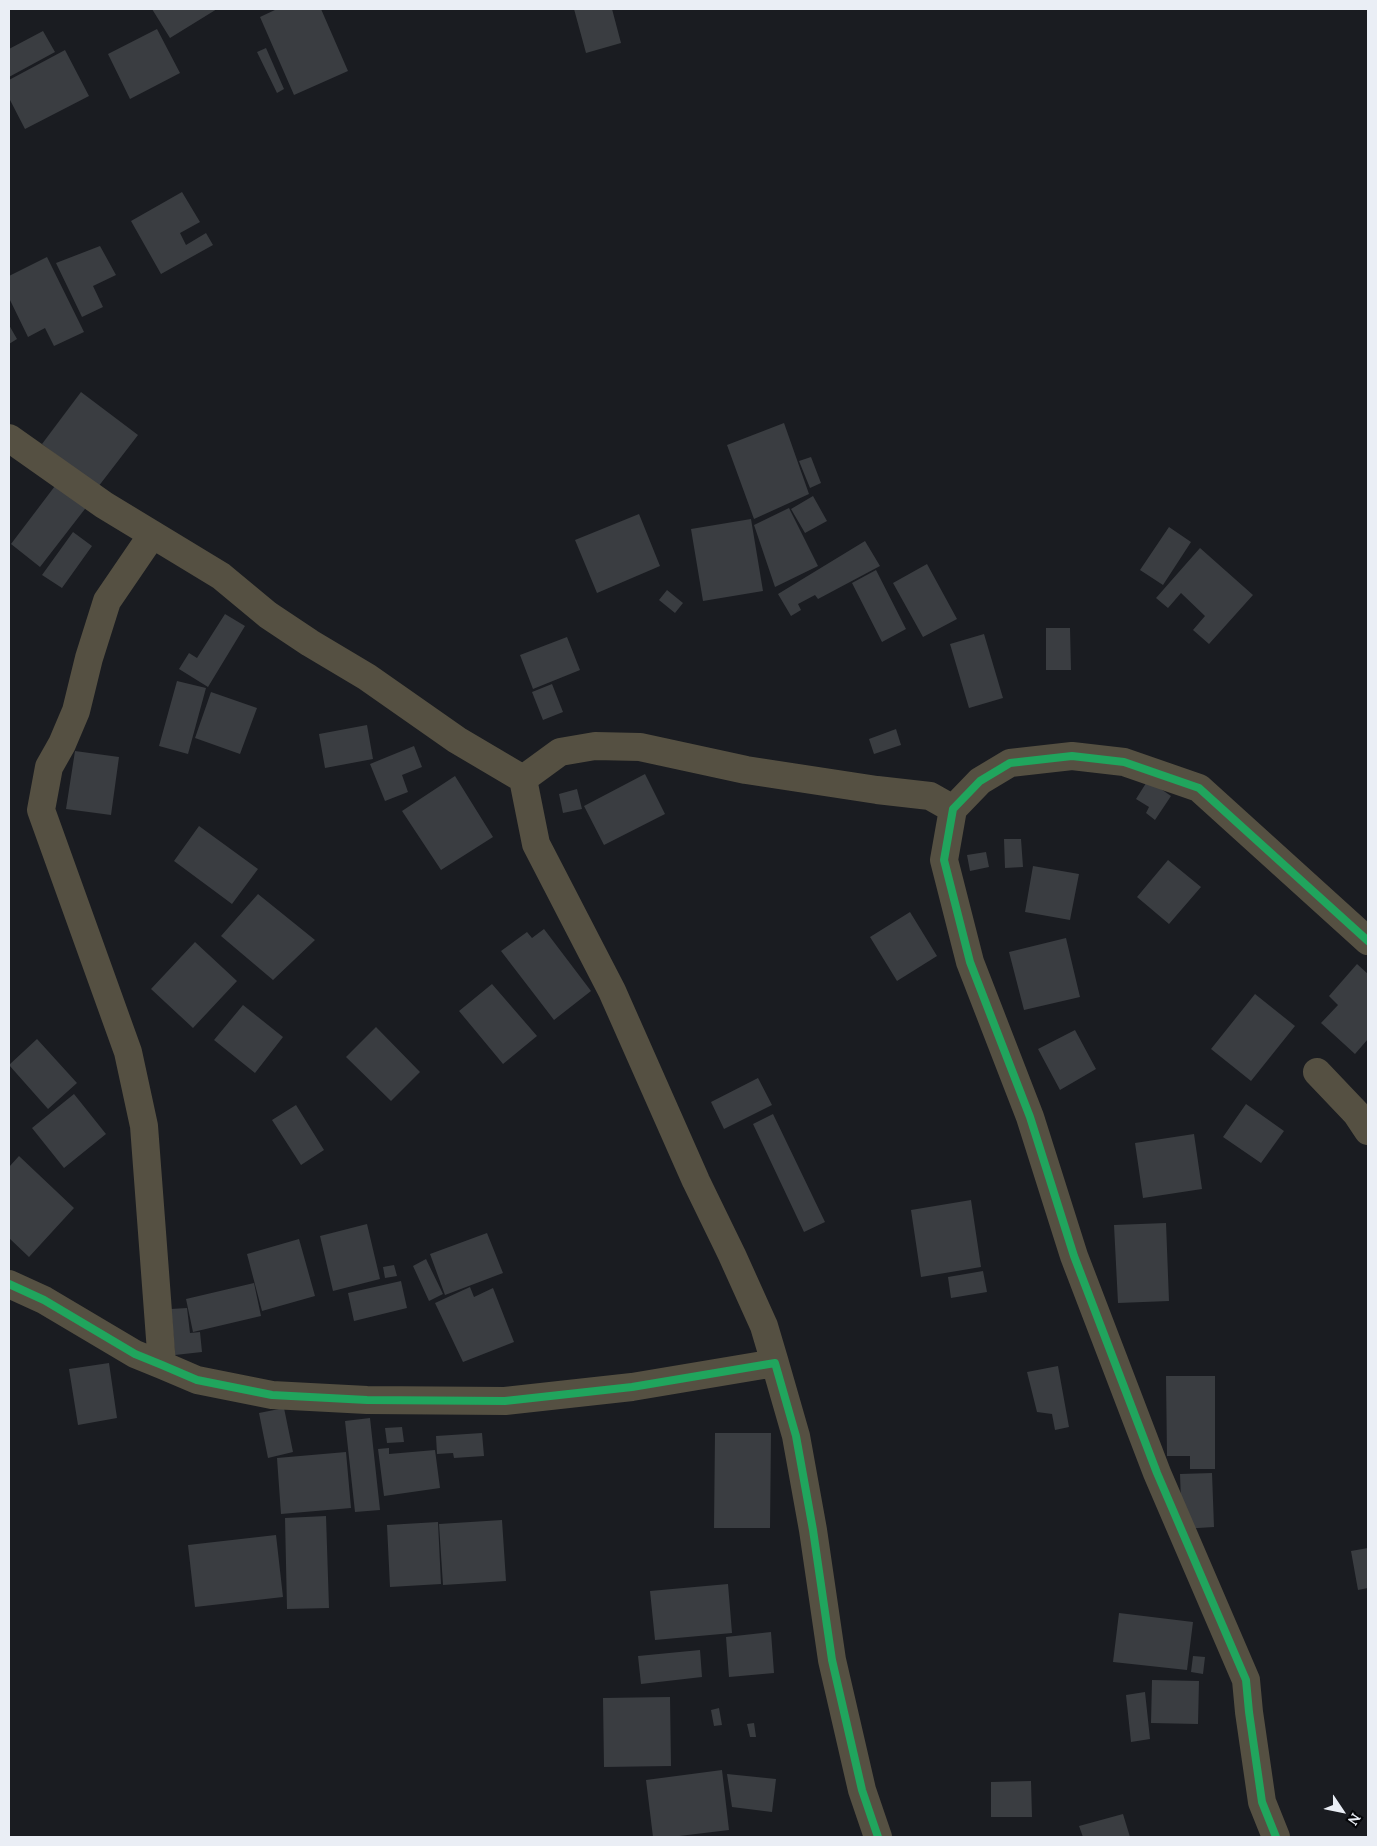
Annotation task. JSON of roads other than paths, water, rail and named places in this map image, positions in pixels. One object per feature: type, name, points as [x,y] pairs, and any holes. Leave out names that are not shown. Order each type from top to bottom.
[{"type":"street","points":[[9,438],[104,505],[221,576],[268,615],[310,643],[368,677],[457,740],[523,779],[536,844],[612,991],[696,1181],[764,1326],[796,1436],[813,1530],[832,1660],[862,1790],[878,1837]]},
{"type":"street","points":[[152,535],[107,601],[89,658],[76,711],[62,744],[49,767],[41,810],[128,1052],[144,1126],[162,1365]]},
{"type":"street","points":[[523,779],[560,752],[595,746],[640,747],[746,770],[930,796],[953,809]]},
{"type":"street","points":[[1276,1837],[1262,1802],[1248,1712],[1246,1680],[1153,1464],[1074,1256],[1030,1117],[970,962],[944,860],[953,809],[980,781],[1010,762],[1072,756],[1124,762],[1199,788],[1368,941]]},
{"type":"street","points":[[1318,1072],[1356,1113],[1368,1131]]},
{"type":"street","points":[[9,1284],[44,1300],[135,1354],[197,1380],[272,1395],[367,1400],[505,1401],[632,1387],[775,1363]]}]
